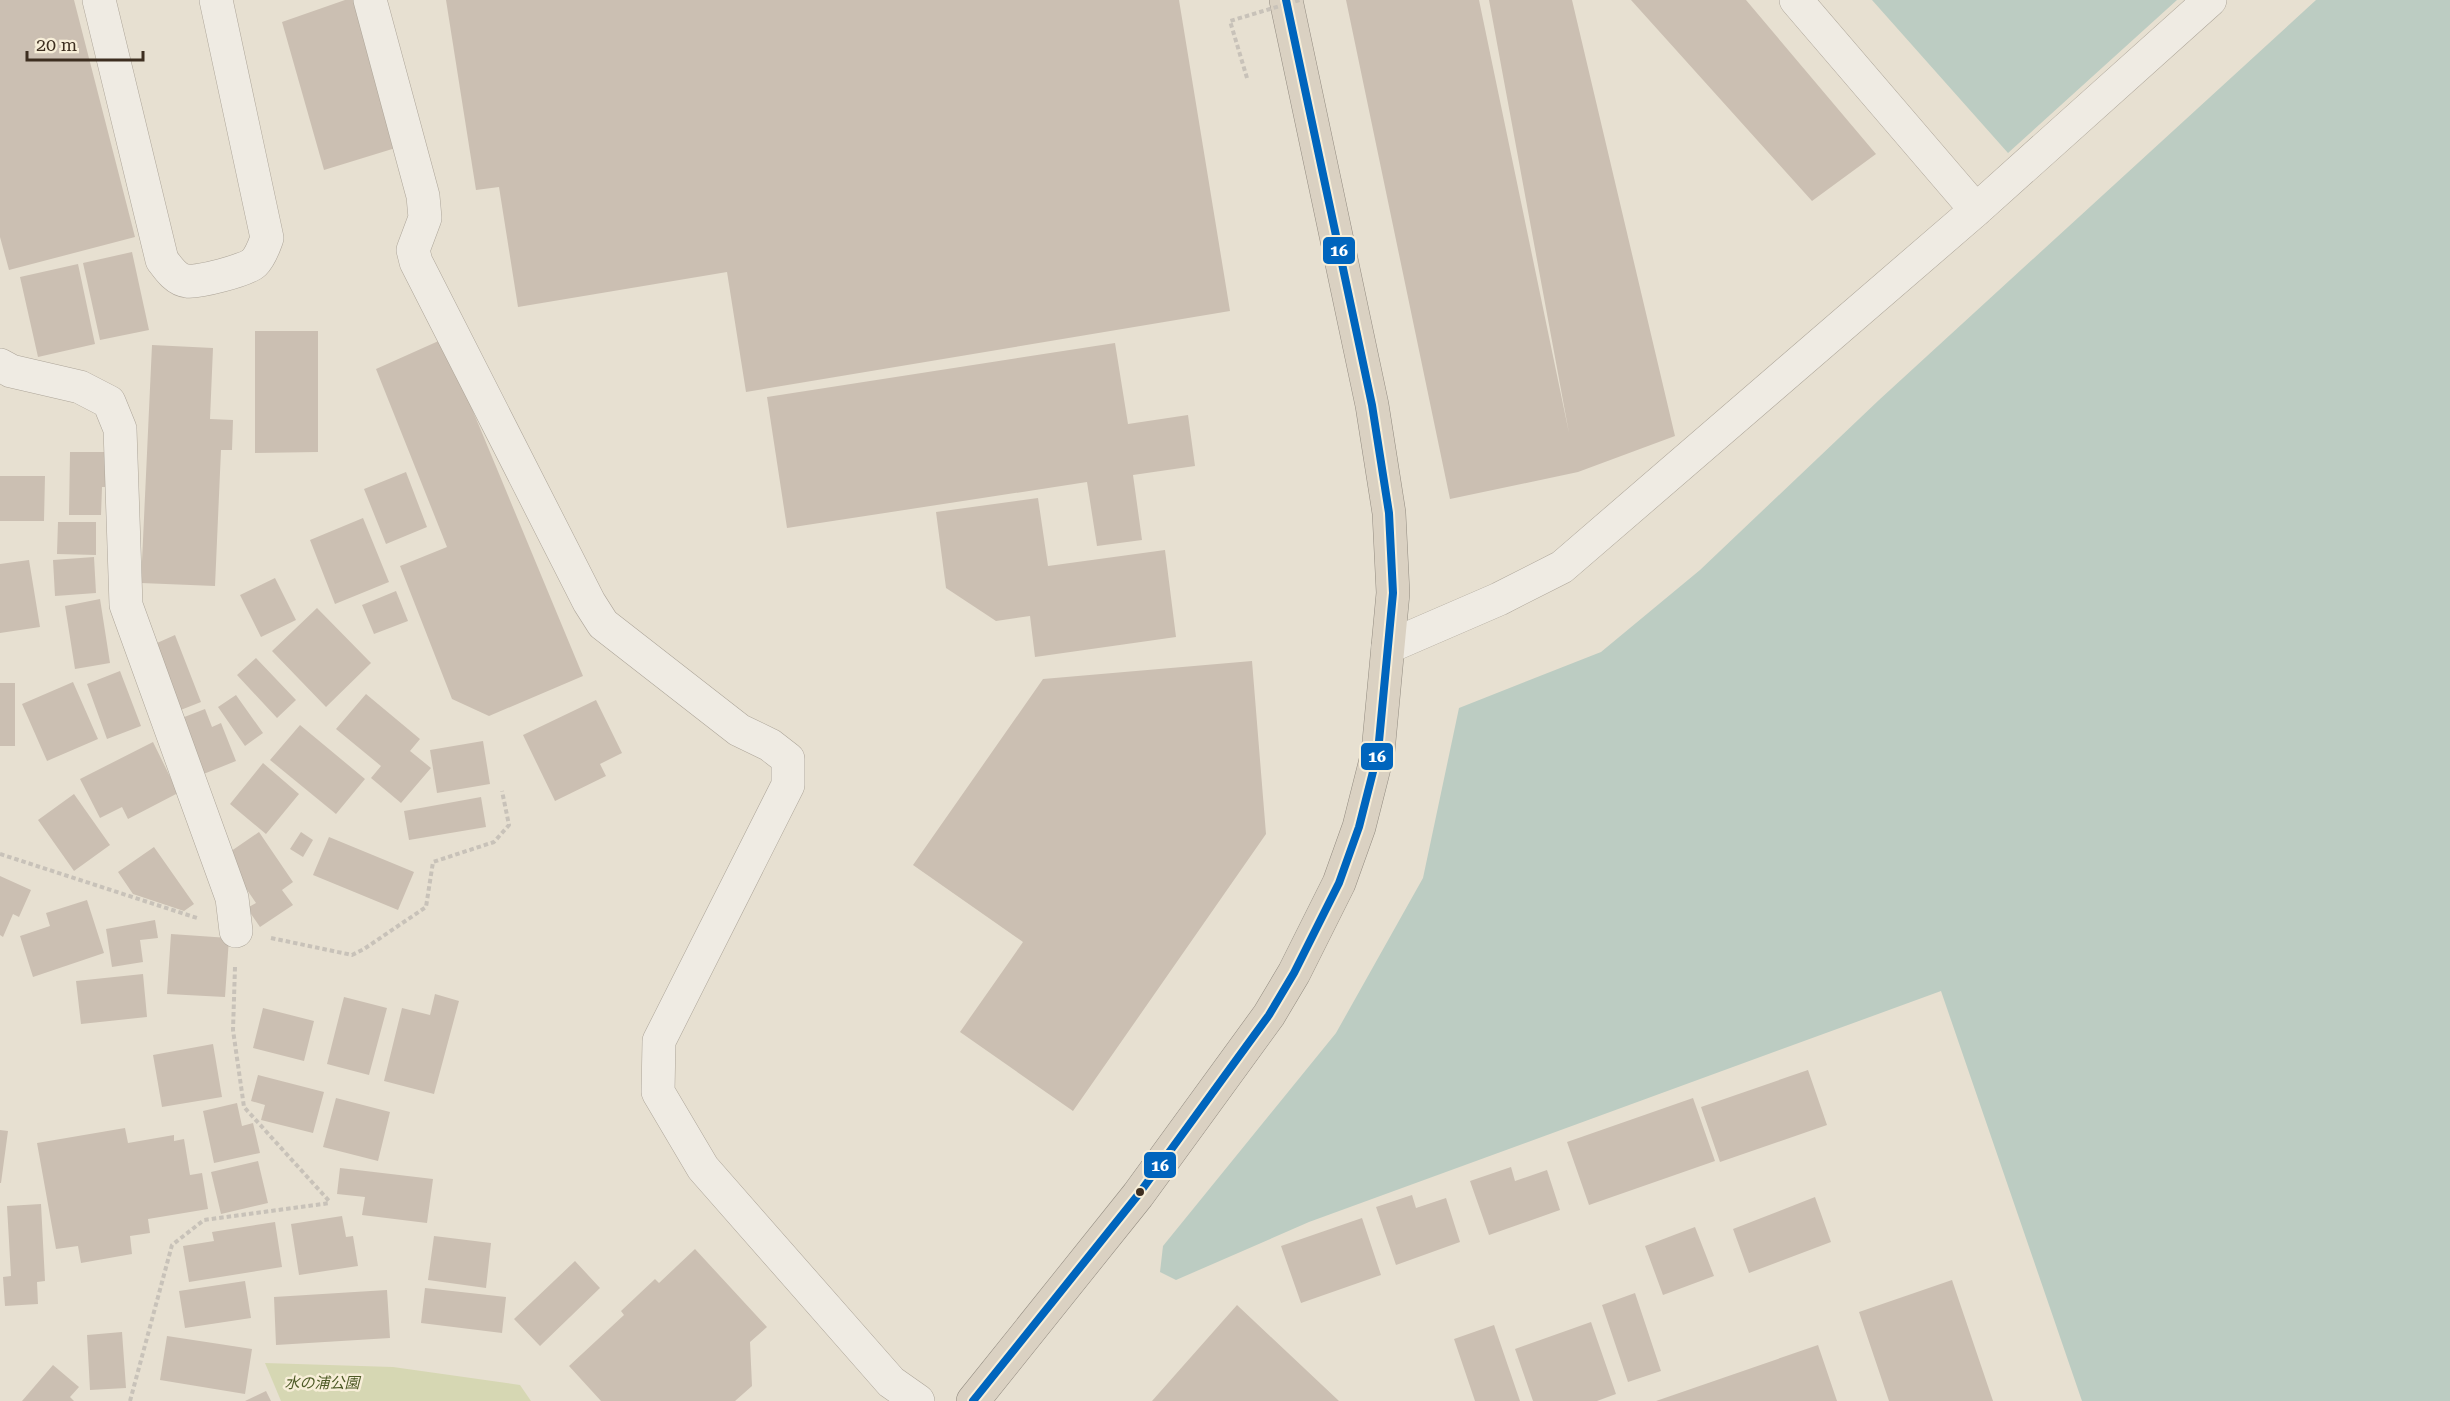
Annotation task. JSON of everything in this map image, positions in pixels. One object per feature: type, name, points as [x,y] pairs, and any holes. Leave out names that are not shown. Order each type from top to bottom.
[{"type":"highway","points":[[973,1401],[1138,1195],[1269,1015],[1294,973],[1339,883],[1359,827],[1378,752],[1393,592],[1389,513],[1372,405],[1286,0]]},
{"type":"street","points":[[99,0],[162,260],[170,271],[186,281],[200,280],[252,265],[258,258],[267,238],[216,0]]},
{"type":"street","points":[[370,0],[423,196],[425,218],[413,250],[416,262],[589,602],[603,624],[729,723],[770,745],[788,759],[788,785],[659,1041],[658,1092],[703,1168],[891,1382],[918,1401]]},
{"type":"street","points":[[1796,0],[1976,210]]},
{"type":"street","points":[[1388,647],[1499,598],[1562,567],[1976,210],[2210,0]]},
{"type":"street","points":[[0,364],[12,371],[80,387],[109,402],[120,429],[126,605],[232,898],[236,931]]},
{"type":"path","points":[[1247,78],[1230,21],[1300,0]]},
{"type":"path","points":[[0,854],[236,931],[352,955],[426,907],[433,862],[494,842],[500,836],[508,825],[502,791]]},
{"type":"path","points":[[130,1401],[172,1245],[204,1220],[330,1203],[244,1107],[233,1030],[236,931]]},
{"type":"green space","name":"水の浦公園","points":[[265,1363],[393,1367],[520,1385],[531,1401],[281,1401]]},
{"type":"shaded area","points":[[1872,0],[2177,0],[2008,153]]},
{"type":"shaded area","points":[[2316,0],[2450,0],[2450,1401],[2082,1401],[1941,991],[1309,1222],[1176,1280],[1160,1272],[1163,1246],[1336,1033],[1423,878],[1459,708],[1601,652],[1700,570],[1879,400]]},
{"type":"building","points":[[0,0],[74,0],[135,237],[9,270],[0,237]]},
{"type":"building","points":[[345,0],[355,0],[402,146],[324,170],[282,22]]},
{"type":"building","points":[[446,0],[1179,0],[1230,311],[746,392],[727,272],[518,307],[499,187],[476,190]]},
{"type":"building","points":[[1346,0],[1479,0],[1569,433],[1489,0],[1572,0],[1675,436],[1578,472],[1450,499]]},
{"type":"building","points":[[1631,0],[1746,0],[1876,154],[1812,201]]},
{"type":"building","points":[[132,252],[149,330],[100,340],[83,263]]},
{"type":"building","points":[[78,264],[95,344],[38,357],[20,277]]},
{"type":"building","points":[[255,331],[318,331],[318,452],[255,453]]},
{"type":"building","points":[[443,339],[583,676],[489,716],[452,699],[400,566],[447,547],[376,369]]},
{"type":"building","points":[[1115,343],[1128,424],[1188,415],[1195,466],[1133,475],[1142,540],[1097,546],[1087,482],[787,528],[767,397]]},
{"type":"building","points":[[152,345],[213,348],[210,419],[233,420],[232,450],[221,450],[215,586],[141,583]]},
{"type":"building","points":[[70,452],[111,452],[110,487],[102,487],[101,515],[69,515]]},
{"type":"building","points":[[406,472],[427,527],[386,544],[364,489]]},
{"type":"building","points":[[0,476],[45,476],[44,521],[0,521]]},
{"type":"building","points":[[1038,498],[1048,566],[1165,550],[1176,637],[1035,657],[1030,616],[996,621],[946,588],[936,512]]},
{"type":"building","points":[[363,518],[389,582],[335,604],[310,540]]},
{"type":"building","points":[[58,522],[96,522],[96,555],[57,554]]},
{"type":"building","points":[[94,557],[96,593],[55,596],[53,560]]},
{"type":"building","points":[[29,560],[40,627],[0,633],[0,564]]},
{"type":"building","points":[[275,578],[296,620],[261,637],[240,595]]},
{"type":"building","points":[[396,591],[408,621],[374,634],[362,605]]},
{"type":"building","points":[[100,599],[110,663],[75,669],[65,606]]},
{"type":"building","points":[[317,608],[371,663],[326,707],[272,651]]},
{"type":"building","points":[[175,635],[201,702],[173,713],[148,647]]},
{"type":"building","points":[[256,658],[296,700],[277,718],[237,675]]},
{"type":"building","points":[[1252,661],[1266,834],[1073,1111],[960,1032],[1023,942],[913,865],[1043,679]]},
{"type":"building","points":[[120,671],[141,726],[107,739],[87,684]]},
{"type":"building","points":[[73,682],[98,739],[47,761],[22,704]]},
{"type":"building","points":[[0,683],[15,683],[15,746],[0,746]]},
{"type":"building","points":[[366,694],[420,739],[410,751],[431,768],[401,803],[371,778],[381,766],[336,729]]},
{"type":"building","points":[[236,695],[263,733],[245,746],[218,707]]},
{"type":"building","points":[[596,700],[622,753],[600,764],[606,776],[555,801],[523,735]]},
{"type":"building","points":[[205,709],[212,727],[221,723],[236,761],[196,777],[174,721]]},
{"type":"building","points":[[300,725],[365,779],[336,814],[270,760]]},
{"type":"building","points":[[483,741],[490,784],[437,793],[430,750]]},
{"type":"building","points":[[153,742],[178,793],[128,819],[122,807],[100,818],[80,779]]},
{"type":"building","points":[[263,763],[299,794],[266,834],[230,804]]},
{"type":"building","points":[[74,794],[110,845],[74,871],[38,820]]},
{"type":"building","points":[[481,797],[486,827],[409,840],[404,811]]},
{"type":"building","points":[[259,832],[293,882],[282,890],[293,905],[260,927],[247,908],[256,903],[224,856]]},
{"type":"building","points":[[301,832],[313,840],[303,857],[290,849]]},
{"type":"building","points":[[329,837],[414,872],[398,910],[313,875]]},
{"type":"building","points":[[154,847],[194,904],[184,911],[133,894],[118,872]]},
{"type":"building","points":[[0,876],[31,890],[19,917],[13,914],[3,937],[0,935]]},
{"type":"building","points":[[87,900],[104,953],[33,977],[20,936],[50,926],[46,913]]},
{"type":"building","points":[[155,920],[158,938],[140,940],[143,962],[112,967],[106,929]]},
{"type":"building","points":[[171,934],[229,938],[225,997],[167,994]]},
{"type":"building","points":[[143,974],[147,1017],[81,1024],[76,981]]},
{"type":"building","points":[[435,994],[459,1001],[434,1094],[384,1081],[402,1008],[430,1015]]},
{"type":"building","points":[[344,997],[387,1008],[369,1075],[327,1064]]},
{"type":"building","points":[[263,1008],[314,1021],[304,1061],[253,1048]]},
{"type":"building","points":[[213,1044],[222,1097],[162,1107],[153,1055]]},
{"type":"building","points":[[1808,1070],[1827,1125],[1720,1162],[1701,1107]]},
{"type":"building","points":[[258,1075],[324,1092],[313,1133],[261,1120],[265,1105],[251,1101]]},
{"type":"building","points":[[336,1098],[390,1112],[378,1161],[323,1147]]},
{"type":"building","points":[[1693,1098],[1715,1161],[1589,1205],[1567,1142]]},
{"type":"building","points":[[237,1103],[242,1126],[253,1123],[260,1153],[214,1163],[203,1111]]},
{"type":"building","points":[[125,1128],[128,1143],[174,1135],[174,1141],[184,1139],[190,1175],[202,1173],[208,1209],[148,1219],[150,1233],[130,1236],[132,1254],[81,1263],[78,1246],[56,1249],[37,1143]]},
{"type":"building","points":[[0,1130],[8,1131],[1,1183],[0,1183]]},
{"type":"building","points":[[258,1161],[268,1203],[221,1214],[211,1172]]},
{"type":"building","points":[[1511,1167],[1515,1181],[1547,1170],[1560,1210],[1489,1235],[1470,1181]]},
{"type":"building","points":[[340,1168],[433,1179],[427,1223],[362,1215],[365,1197],[337,1194]]},
{"type":"building","points":[[1412,1195],[1416,1208],[1446,1198],[1460,1242],[1396,1265],[1376,1207]]},
{"type":"building","points":[[1815,1197],[1831,1242],[1749,1273],[1733,1229]]},
{"type":"building","points":[[41,1204],[45,1281],[37,1282],[38,1304],[5,1306],[3,1277],[11,1276],[7,1206]]},
{"type":"building","points":[[342,1216],[346,1237],[353,1236],[358,1266],[299,1275],[291,1224]]},
{"type":"building","points":[[1362,1218],[1381,1275],[1301,1303],[1281,1246]]},
{"type":"building","points":[[275,1222],[282,1267],[189,1282],[183,1246],[214,1241],[212,1232]]},
{"type":"building","points":[[1695,1227],[1714,1276],[1663,1295],[1645,1246]]},
{"type":"building","points":[[434,1236],[491,1243],[486,1288],[428,1280]]},
{"type":"building","points":[[695,1249],[767,1327],[750,1342],[752,1386],[735,1401],[601,1401],[569,1366],[624,1315],[621,1311],[655,1279],[659,1283]]},
{"type":"building","points":[[575,1261],[600,1288],[540,1346],[514,1319]]},
{"type":"building","points":[[1952,1280],[1993,1401],[1889,1401],[1859,1312]]},
{"type":"building","points":[[245,1281],[251,1318],[185,1328],[179,1291]]},
{"type":"building","points":[[425,1288],[506,1297],[502,1333],[421,1323]]},
{"type":"building","points":[[387,1290],[390,1338],[276,1345],[274,1297]]},
{"type":"building","points":[[1635,1293],[1661,1371],[1628,1382],[1602,1305]]},
{"type":"building","points":[[1237,1305],[1339,1401],[1152,1401]]},
{"type":"building","points":[[1591,1322],[1616,1394],[1597,1401],[1533,1401],[1515,1349]]},
{"type":"building","points":[[1494,1325],[1520,1401],[1475,1401],[1454,1339]]},
{"type":"building","points":[[122,1332],[126,1388],[90,1390],[87,1335]]},
{"type":"building","points":[[167,1336],[252,1349],[245,1394],[160,1380]]},
{"type":"building","points":[[1818,1345],[1837,1401],[1656,1401]]},
{"type":"building","points":[[53,1365],[79,1387],[70,1397],[74,1401],[22,1401]]},
{"type":"building","points":[[266,1391],[271,1401],[245,1401]]},
{"type":"transit line","name":"16","points":[[973,1401],[1138,1195],[1269,1015],[1294,973],[1339,883],[1359,827],[1378,752],[1393,593],[1389,513],[1372,405],[1286,0]]}]
